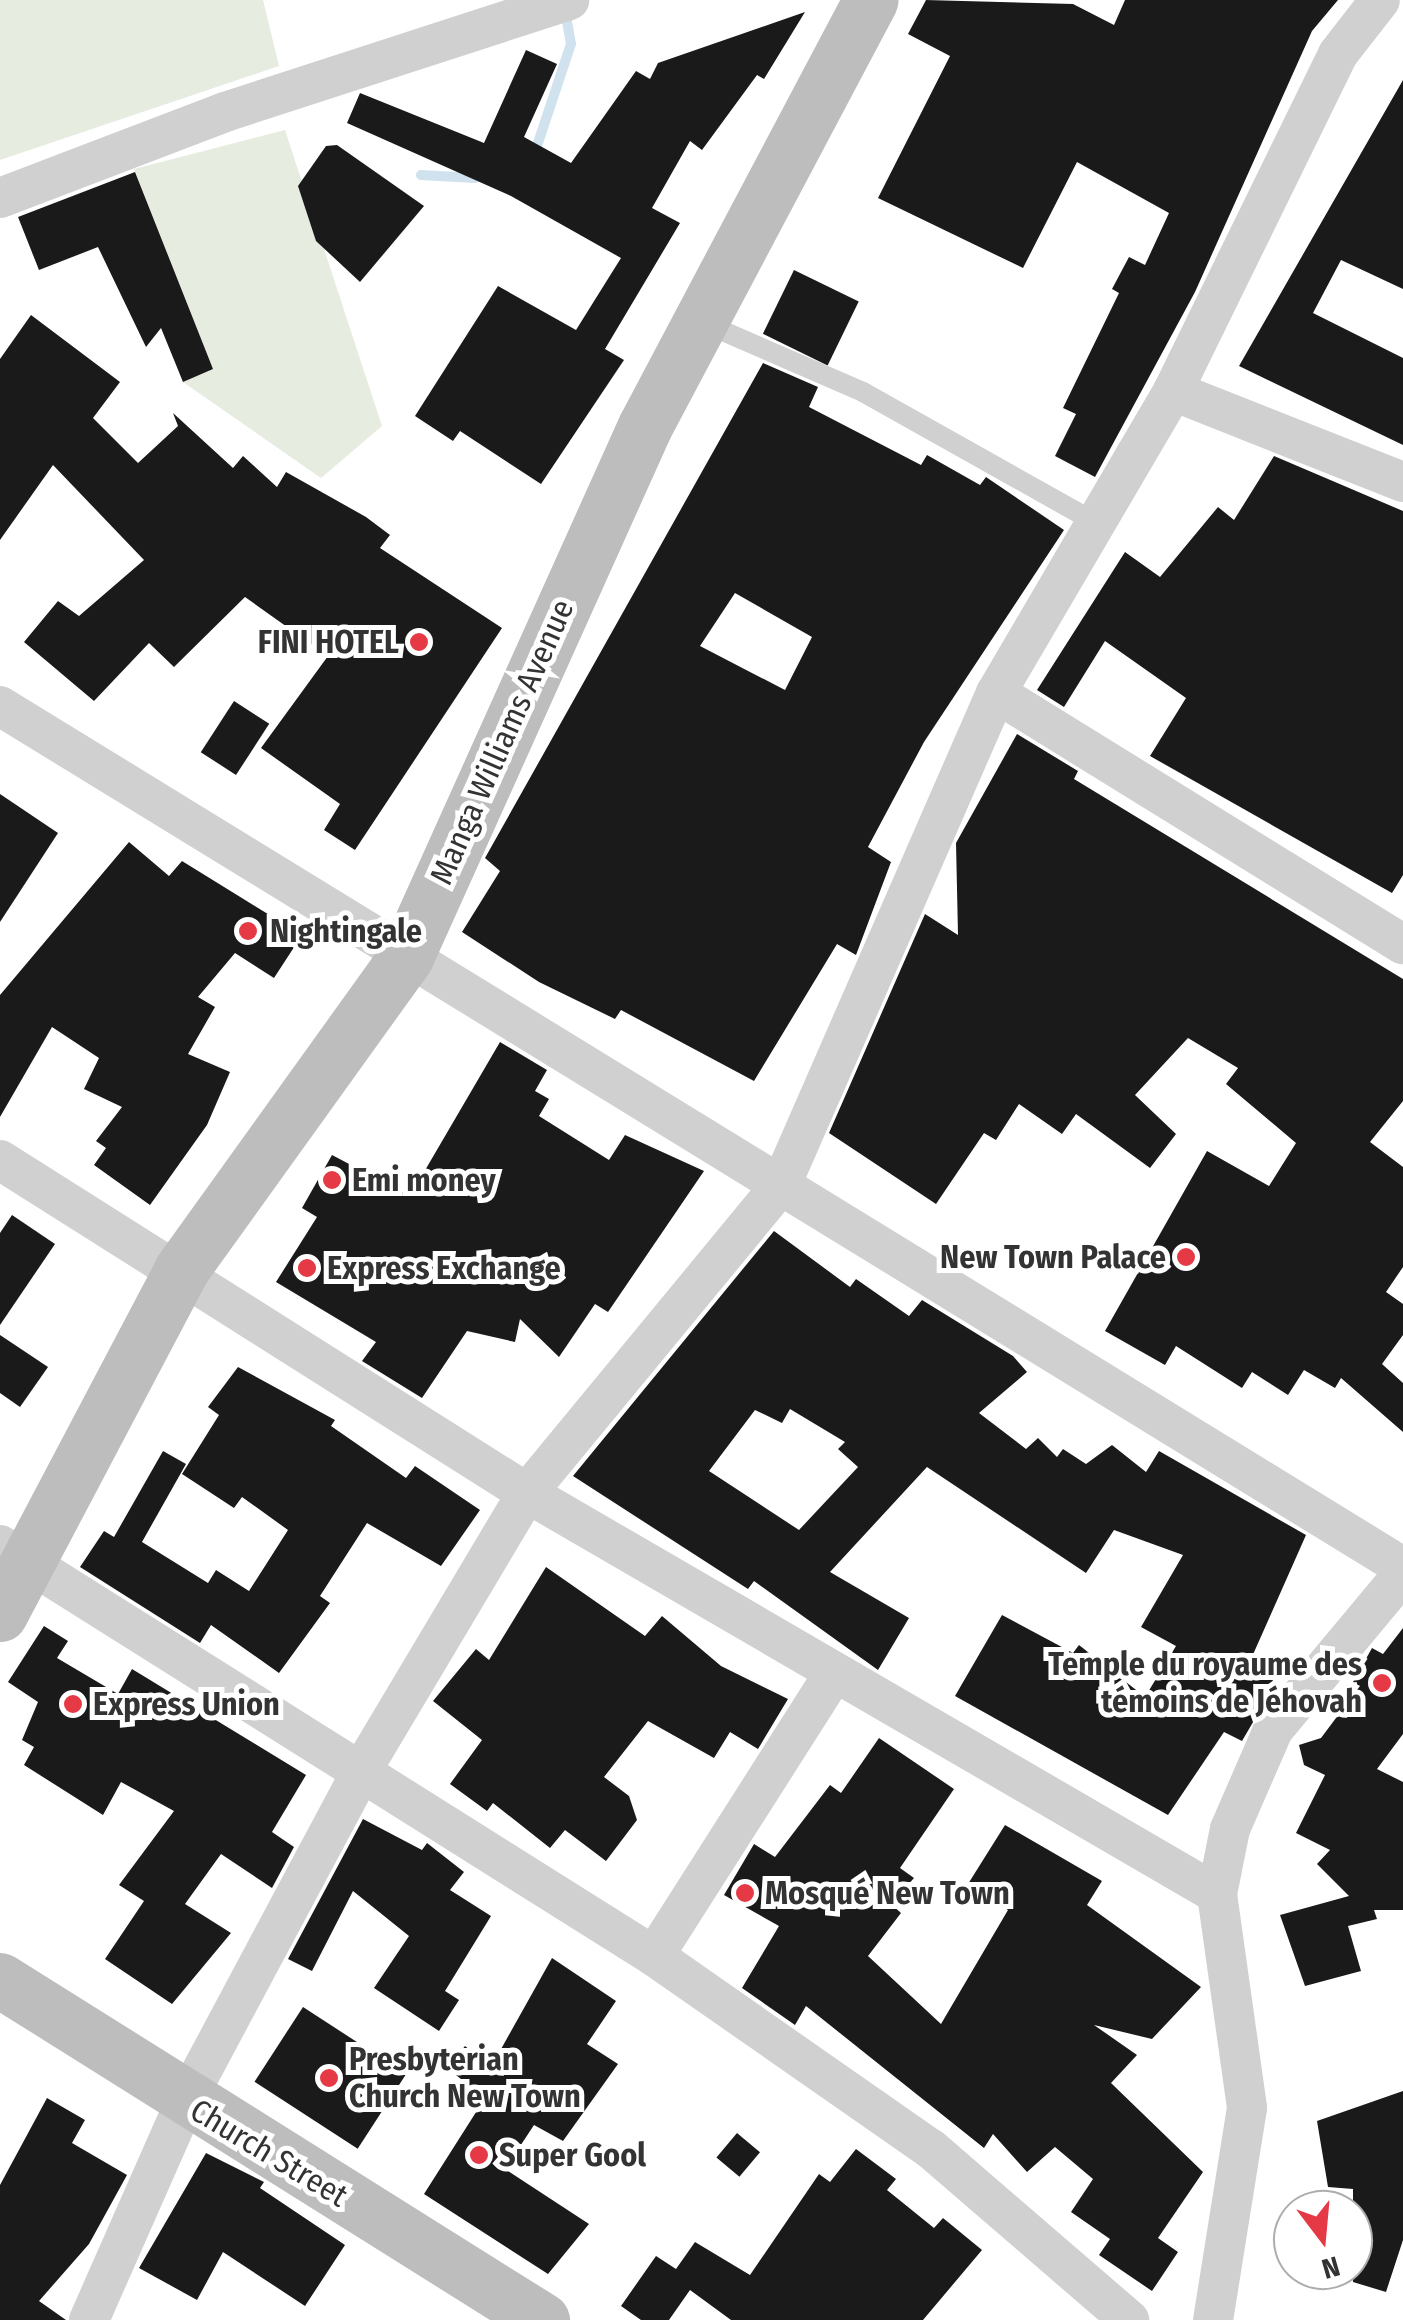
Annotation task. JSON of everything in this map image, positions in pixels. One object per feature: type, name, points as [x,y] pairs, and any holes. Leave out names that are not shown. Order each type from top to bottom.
[{"type":"main road","name":"Manga Williams Avenue","points":[[0,1614],[14,1553],[181,1270],[406,956],[700,322],[872,0]]},
{"type":"main road","name":"Church Street","points":[[0,1980],[520,2314]]},
{"type":"street","points":[[89,2320],[185,2102],[362,1768],[526,1494],[781,1185],[996,694],[1173,391],[1281,158],[1380,0]]},
{"type":"street","points":[[0,198],[531,7]]},
{"type":"street","points":[[1173,391],[1403,482]]},
{"type":"street","points":[[996,694],[1403,944]]},
{"type":"street","points":[[0,706],[1403,1570],[1273,1730],[1230,1829],[1217,1894],[1247,2108],[1213,2320]]},
{"type":"street","points":[[0,1160],[181,1270],[526,1494],[832,1678],[1217,1894]]},
{"type":"street","points":[[14,1553],[362,1768],[654,1956],[931,2150],[1129,2320]]},
{"type":"street","points":[[654,1956],[832,1678]]},
{"type":"lane","points":[[700,322],[863,392],[1096,524]]},
{"type":"shaded area","points":[[0,0],[263,0],[279,66],[0,160]]},
{"type":"shaded area","points":[[285,130],[382,426],[321,478],[183,382],[213,369],[134,169]]},
{"type":"building","points":[[926,0],[1073,4],[1114,25],[1125,0],[1338,0],[1312,31],[1195,292],[1095,477],[1055,456],[1076,414],[1063,408],[1119,293],[1112,289],[1129,257],[1145,265],[1169,213],[1077,162],[1023,268],[878,198],[950,56],[908,34]]},
{"type":"building","points":[[805,12],[764,79],[757,75],[702,150],[690,141],[652,208],[680,223],[605,349],[624,360],[541,484],[460,431],[453,441],[415,416],[498,286],[576,330],[621,258],[511,196],[347,123],[360,93],[484,143],[526,50],[557,64],[524,137],[571,163],[636,71],[650,79],[658,63]]},
{"type":"building","points":[[1403,80],[1403,289],[1341,260],[1313,313],[1403,358],[1403,445],[1239,366]]},
{"type":"building","points":[[337,145],[424,206],[360,282],[316,241],[298,186],[326,146]]},
{"type":"building","points":[[135,172],[213,369],[183,382],[161,328],[146,347],[98,247],[39,270],[18,217]]},
{"type":"building","points":[[794,270],[859,302],[828,365],[763,334]]},
{"type":"building","points":[[31,315],[120,382],[93,418],[138,463],[178,426],[173,413],[233,468],[243,456],[277,487],[286,472],[366,517],[390,535],[380,548],[502,628],[355,850],[324,830],[340,804],[261,748],[328,656],[245,597],[174,667],[149,643],[94,701],[24,642],[58,601],[79,616],[144,560],[53,465],[0,540],[0,359]]},
{"type":"building","points":[[763,363],[818,387],[809,407],[921,465],[927,455],[980,485],[986,477],[1064,530],[924,742],[868,847],[891,862],[856,955],[837,944],[754,1081],[621,1010],[615,1019],[539,982],[462,932],[500,871],[485,858]],"holes":[[[735,593],[812,637],[785,690],[700,646]]]},
{"type":"building","points":[[1274,456],[1403,511],[1403,875],[1392,893],[1150,756],[1186,698],[1105,641],[1064,707],[1037,690],[1125,552],[1160,577],[1218,507],[1234,520]]},
{"type":"building","points":[[234,701],[269,724],[236,775],[201,752]]},
{"type":"building","points":[[1017,734],[1078,771],[1074,779],[1403,979],[1403,1101],[1370,1142],[1403,1167],[1403,1267],[1386,1292],[1403,1304],[1403,1335],[1382,1364],[1403,1383],[1403,1432],[1341,1378],[1335,1388],[1304,1370],[1288,1395],[1252,1372],[1242,1388],[1176,1346],[1165,1365],[1105,1331],[1207,1151],[1269,1186],[1296,1143],[1226,1084],[1238,1068],[1188,1038],[1135,1095],[1176,1134],[1150,1168],[1076,1114],[1062,1134],[1019,1104],[996,1140],[984,1133],[936,1204],[829,1133],[925,914],[958,935],[956,843]]},
{"type":"building","points":[[0,794],[58,833],[0,922]]},
{"type":"building","points":[[129,842],[169,876],[182,861],[302,935],[274,978],[235,953],[198,997],[215,1007],[188,1054],[230,1072],[207,1125],[150,1205],[94,1165],[106,1148],[96,1141],[122,1107],[84,1089],[99,1058],[52,1027],[0,1117],[0,995]]},
{"type":"building","points":[[500,1042],[547,1070],[535,1091],[549,1099],[539,1116],[609,1160],[625,1135],[704,1171],[608,1312],[595,1304],[559,1357],[520,1319],[515,1342],[467,1331],[422,1398],[362,1361],[376,1342],[276,1282],[317,1217],[302,1208],[332,1155],[410,1196]]},
{"type":"building","points":[[12,1215],[55,1244],[0,1325],[0,1233]]},
{"type":"building","points":[[774,1231],[850,1287],[856,1279],[909,1316],[922,1300],[1013,1356],[1027,1372],[979,1413],[1026,1449],[1038,1438],[1057,1457],[1063,1449],[1086,1464],[1112,1445],[1146,1472],[1159,1451],[1306,1535],[1247,1668],[1274,1681],[1263,1705],[1242,1741],[1224,1732],[1168,1815],[955,1696],[1002,1615],[1073,1653],[1079,1645],[1145,1697],[1176,1646],[1141,1627],[1183,1555],[1114,1530],[1086,1573],[927,1467],[830,1572],[909,1618],[878,1670],[754,1581],[748,1589],[573,1476]],"holes":[[[790,1409],[845,1442],[838,1449],[858,1467],[799,1530],[709,1471],[755,1410],[782,1423]]]},
{"type":"building","points":[[0,1335],[48,1367],[20,1407],[0,1393]]},
{"type":"building","points":[[238,1367],[335,1420],[331,1426],[406,1478],[415,1466],[480,1510],[441,1566],[367,1523],[320,1596],[330,1603],[279,1673],[211,1625],[200,1643],[80,1567],[104,1531],[114,1537],[163,1451],[186,1464],[142,1542],[208,1583],[216,1570],[249,1591],[288,1530],[242,1497],[234,1508],[182,1474],[219,1415],[208,1407]]},
{"type":"building","points":[[546,1567],[645,1636],[662,1616],[721,1666],[788,1699],[758,1749],[730,1732],[714,1758],[648,1721],[604,1777],[629,1796],[637,1820],[606,1861],[565,1830],[550,1848],[493,1803],[487,1811],[450,1784],[482,1740],[433,1701],[476,1649],[489,1660]]},
{"type":"building","points":[[44,1626],[68,1641],[57,1658],[118,1694],[132,1669],[306,1775],[272,1832],[294,1847],[272,1888],[221,1854],[185,1904],[231,1933],[172,2004],[105,1959],[144,1901],[119,1885],[174,1811],[121,1782],[103,1815],[24,1765],[34,1747],[22,1740],[38,1702],[8,1682]]},
{"type":"building","points":[[1403,1628],[1403,1734],[1377,1769],[1403,1782],[1403,1910],[1374,1910],[1377,1919],[1348,1926],[1361,1971],[1305,1986],[1280,1915],[1349,1896],[1317,1864],[1330,1850],[1296,1833],[1325,1775],[1304,1765],[1299,1745],[1321,1738],[1360,1686],[1353,1682],[1372,1648],[1383,1654]]},
{"type":"building","points":[[879,1738],[954,1789],[900,1868],[914,1878],[891,1904],[901,1913],[868,1956],[941,2024],[1008,1910],[968,1884],[1005,1825],[1102,1881],[1087,1905],[1201,1987],[1152,2039],[1094,2025],[1137,2055],[1111,2083],[1203,2172],[1158,2238],[1178,2252],[1152,2291],[1099,2255],[1110,2239],[1071,2212],[1093,2179],[1055,2147],[1027,2172],[993,2134],[984,2148],[806,2006],[795,2025],[742,1988],[779,1926],[724,1895],[754,1844],[775,1857],[830,1785],[841,1793]]},
{"type":"building","points":[[363,1819],[422,1850],[427,1843],[464,1872],[450,1890],[491,1916],[445,1991],[459,2000],[439,2031],[374,1988],[409,1936],[353,1891],[312,1971],[288,1959]]},
{"type":"building","points":[[552,1958],[616,2001],[587,2044],[618,2064],[563,2141],[534,2125],[505,2169],[589,2224],[548,2274],[424,2194],[485,2098],[447,2068],[465,2046],[491,2067]]},
{"type":"building","name":"Presbyterian Church New Town","points":[[303,2007],[406,2074],[358,2149],[255,2082]]},
{"type":"building","points":[[1403,2091],[1403,2240],[1386,2292],[1373,2288],[1373,2190],[1328,2187],[1317,2121]]},
{"type":"building","points":[[47,2098],[85,2120],[72,2143],[127,2175],[89,2244],[39,2301],[66,2320],[0,2320],[0,2185]]},
{"type":"building","points":[[737,2133],[760,2152],[739,2177],[716,2158]]},
{"type":"building","points":[[856,2149],[896,2179],[887,2190],[934,2228],[943,2218],[982,2250],[923,2320],[731,2320],[690,2290],[669,2320],[641,2320],[621,2306],[656,2256],[676,2269],[695,2242],[750,2275],[819,2174],[830,2182]]},
{"type":"building","points":[[206,2153],[264,2182],[260,2188],[345,2245],[305,2306],[223,2252],[197,2300],[139,2268]]},
{"type":"waterway","points":[[534,155],[571,44],[565,9]]},
{"type":"waterway","points":[[421,175],[475,178]]},
{"type":"place","name":"FINI HOTEL","points":[[419,642]]},
{"type":"place","name":"Nightingale","points":[[248,931]]},
{"type":"place","name":"Emi money","points":[[332,1180]]},
{"type":"place","name":"New Town Palace","points":[[1186,1257]]},
{"type":"place","name":"Express Exchange","points":[[307,1268]]},
{"type":"place","name":"Temple du royaume des témoins de Jéhovah","points":[[1382,1683]]},
{"type":"place","name":"Express Union","points":[[73,1704]]},
{"type":"place","name":"Mosqué New Town","points":[[745,1893]]},
{"type":"place","name":"Presbyterian Church New Town","points":[[329,2078]]},
{"type":"place","name":"Super Gool","points":[[479,2155]]}]
